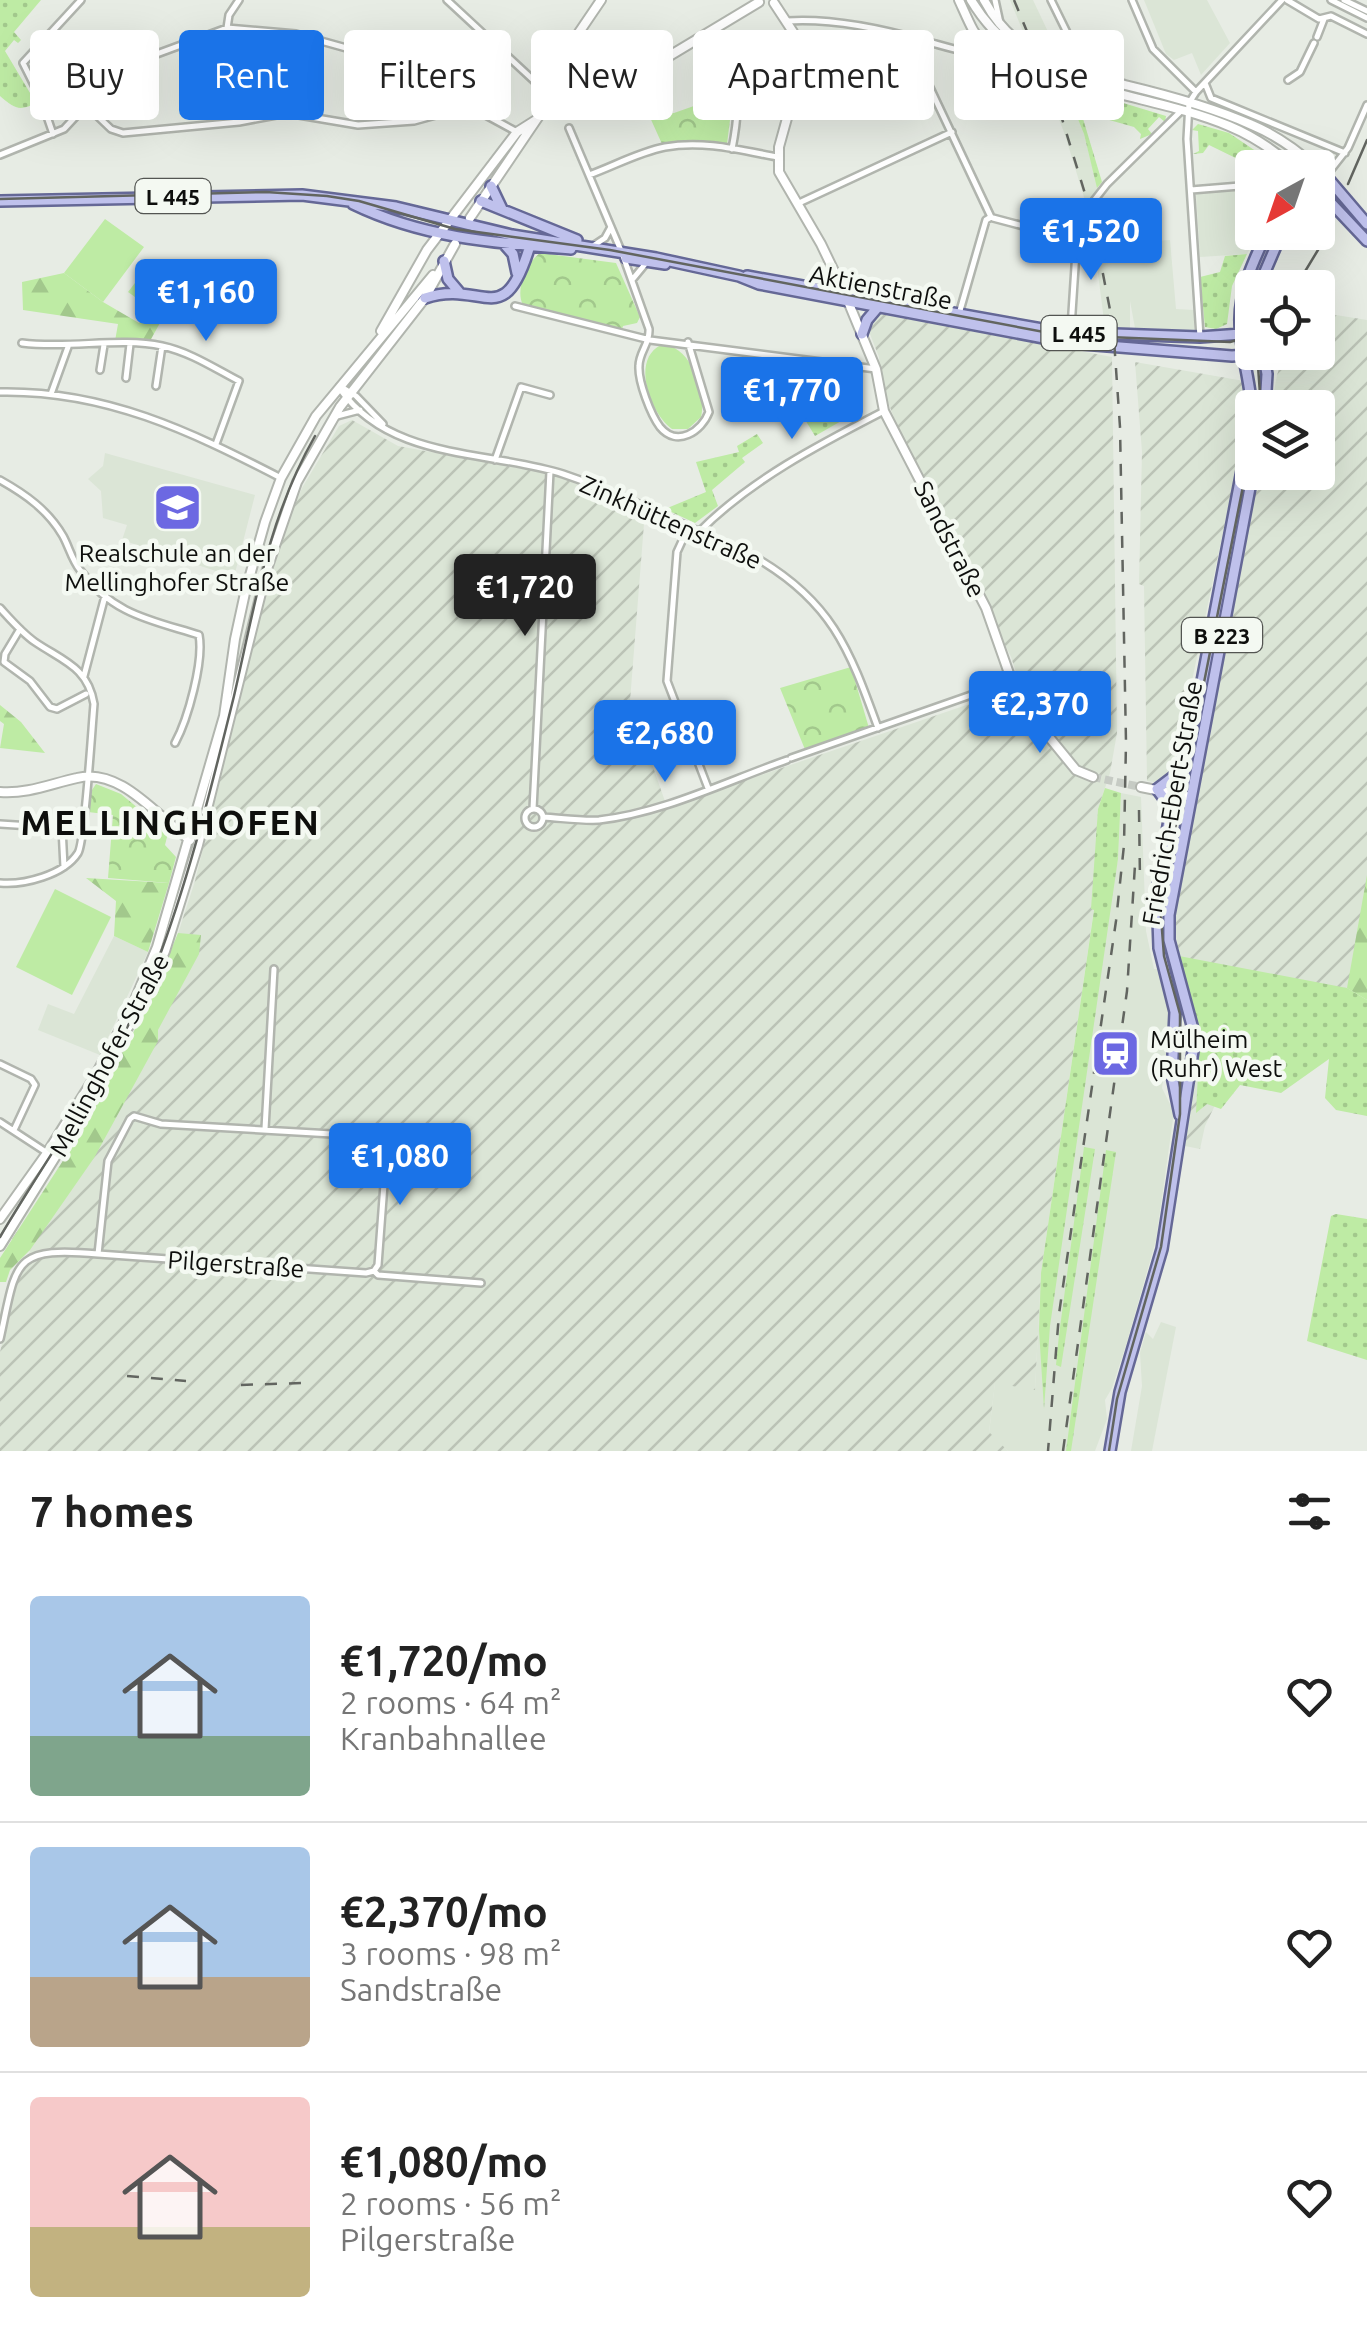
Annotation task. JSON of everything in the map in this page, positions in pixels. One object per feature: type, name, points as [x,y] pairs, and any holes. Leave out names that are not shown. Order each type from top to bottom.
[{"type":"main road","points":[[581,30],[601,0]]},
{"type":"main road","points":[[959,0],[973,30]]},
{"type":"main road","points":[[972,0],[994,30]]},
{"type":"main road","points":[[984,0],[1006,30]]},
{"type":"main road","points":[[673,54],[759,1],[764,5],[775,2],[790,30]]},
{"type":"main road","points":[[1124,86],[1253,125],[1295,150]]},
{"type":"main road","points":[[1124,95],[1228,126],[1273,150]]},
{"type":"main road","points":[[374,344],[427,250],[517,132],[536,120]]},
{"type":"main road","points":[[470,218],[536,120]]},
{"type":"main road","points":[[777,157],[785,120]]},
{"type":"main road","name":"Sandstraße","points":[[777,157],[779,172],[821,244],[862,334],[876,369],[884,411],[986,608],[1018,698],[1076,770],[1094,777]]},
{"type":"main road","points":[[491,186],[504,211]]},
{"type":"main road","points":[[1335,190],[1367,224]]},
{"type":"main road","name":"Aktienstraße","points":[[0,201],[266,194],[346,200],[396,207],[531,242],[678,264],[848,302],[1192,354],[1235,352]]},
{"type":"main road","name":"Aktienstraße","points":[[346,200],[438,235],[505,244],[593,246],[648,262],[678,264]]},
{"type":"main road","points":[[481,201],[593,246]]},
{"type":"main road","points":[[1335,208],[1367,241]]},
{"type":"main road","points":[[417,229],[427,250]]},
{"type":"main road","points":[[425,298],[442,293],[494,300],[508,293],[531,242]]},
{"type":"main road","points":[[455,244],[444,262],[448,279],[461,294]]},
{"type":"main road","points":[[505,244],[516,261],[517,277]]},
{"type":"main road","name":"Mellinghofer Straße","points":[[0,1246],[152,981],[174,928],[278,530],[306,464],[336,414],[425,298],[444,262]]},
{"type":"main road","name":"Mellinghofer Straße","points":[[0,1219],[52,1156],[132,1007],[157,947],[224,716],[235,639],[254,557],[281,478],[303,436],[331,396],[444,262]]},
{"type":"main road","name":"Aktienstraße","points":[[739,276],[843,291],[958,318]]},
{"type":"main road","points":[[862,334],[878,307]]},
{"type":"main road","name":"Aktienstraße","points":[[1070,338],[1235,334]]},
{"type":"main road","points":[[1192,354],[1200,337]]},
{"type":"main road","name":"Friedrich-Ebert-Straße","points":[[1181,1117],[1174,1091],[1175,1012],[1158,948],[1155,908],[1171,808],[1202,680],[1251,423],[1250,370]]},
{"type":"main road","points":[[331,396],[336,414]]},
{"type":"main road","name":"Friedrich-Ebert-Straße","points":[[1181,1117],[1193,1029],[1168,926],[1250,490]]},
{"type":"main road","points":[[230,676],[240,680]]},
{"type":"main road","points":[[1157,789],[1180,770]]},
{"type":"main road","points":[[0,792],[32,791],[87,776],[103,776],[124,787],[198,844]]},
{"type":"main road","points":[[1142,787],[1191,796]]},
{"type":"main road","points":[[1157,789],[1171,808]]},
{"type":"main road","points":[[1110,1451],[1120,1392],[1162,1249],[1181,1117]]},
{"type":"street","points":[[53,134],[23,63],[82,0]]},
{"type":"street","points":[[227,28],[229,15],[239,0]]},
{"type":"street","points":[[447,0],[531,74]]},
{"type":"street","points":[[995,0],[1001,26]]},
{"type":"street","points":[[1132,0],[1153,49],[1196,92]]},
{"type":"street","points":[[1200,337],[1186,112],[1189,103],[1284,0],[1324,19]]},
{"type":"street","points":[[1331,0],[1367,14]]},
{"type":"street","points":[[1344,0],[1367,14]]},
{"type":"street","points":[[1054,1],[1067,30]]},
{"type":"street","points":[[1288,80],[1300,72],[1324,19],[1331,16],[1367,34]]},
{"type":"street","points":[[787,21],[810,19],[866,30]]},
{"type":"street","points":[[970,25],[971,30]]},
{"type":"street","points":[[159,52],[227,28],[296,34],[344,47]]},
{"type":"street","points":[[1204,83],[1212,98],[1345,152]]},
{"type":"street","points":[[934,97],[991,217],[1076,240]]},
{"type":"street","points":[[1335,160],[1345,152],[1367,105]]},
{"type":"street","points":[[102,120],[111,129],[124,132],[294,112],[358,125],[414,120]]},
{"type":"street","points":[[1070,338],[1078,221],[1106,184],[1186,112]]},
{"type":"street","points":[[0,155],[53,134],[75,120]]},
{"type":"street","points":[[496,120],[517,132]]},
{"type":"street","points":[[732,149],[735,120]]},
{"type":"street","points":[[569,128],[632,280],[650,340],[640,360],[640,375],[657,422],[665,432],[678,436],[698,431],[709,412],[688,342]]},
{"type":"street","points":[[1291,130],[1297,150]]},
{"type":"street","points":[[796,204],[952,132]]},
{"type":"street","points":[[589,176],[662,148],[694,145],[777,157]]},
{"type":"street","points":[[1191,190],[1235,186]]},
{"type":"street","points":[[1026,228],[1062,214],[1078,221]]},
{"type":"street","points":[[958,318],[986,220],[991,217]]},
{"type":"street","points":[[593,246],[606,238],[611,227]]},
{"type":"street","points":[[632,280],[648,262]]},
{"type":"street","points":[[515,306],[650,340],[876,369]]},
{"type":"street","points":[[22,342],[69,347],[162,346],[192,357],[239,382],[216,444]]},
{"type":"street","points":[[126,378],[130,344]]},
{"type":"street","points":[[100,370],[104,345]]},
{"type":"street","points":[[156,386],[162,346]]},
{"type":"street","points":[[51,394],[69,347]]},
{"type":"street","name":"Zinkhüttenstraße","points":[[340,387],[388,430]]},
{"type":"street","points":[[494,460],[521,387],[550,395]]},
{"type":"street","points":[[0,392],[76,397],[172,423],[281,478]]},
{"type":"street","name":"Zinkhüttenstraße","points":[[349,396],[360,410],[410,441],[550,471],[701,530],[778,570],[817,603],[850,652],[878,728]]},
{"type":"street","points":[[336,414],[360,410]]},
{"type":"street","points":[[701,530],[791,463],[884,411]]},
{"type":"street","points":[[543,817],[540,825],[529,826],[525,817],[534,809],[550,471]]},
{"type":"street","points":[[0,480],[48,514],[80,570],[105,596],[147,622],[200,635],[198,663],[176,743]]},
{"type":"street","points":[[688,528],[677,552],[668,681],[708,788]]},
{"type":"street","points":[[84,676],[105,596]]},
{"type":"street","points":[[0,608],[20,629],[84,676],[94,704],[81,847],[64,867],[24,883],[2,884],[0,896]]},
{"type":"street","points":[[20,629],[4,662],[30,681],[50,707],[57,709],[86,694]]},
{"type":"street","points":[[534,809],[543,817],[602,820],[678,800],[1012,681]]},
{"type":"street","points":[[990,690],[1018,698]]},
{"type":"street","points":[[0,824],[62,828],[64,867]]},
{"type":"street","points":[[265,1129],[274,969]]},
{"type":"street","points":[[0,1064],[32,1079],[35,1085],[14,1130]]},
{"type":"street","points":[[98,1254],[108,1161],[130,1119],[141,1116],[161,1124],[384,1137],[387,1144],[378,1264],[374,1272]]},
{"type":"street","points":[[0,1122],[52,1156]]},
{"type":"street","name":"Pilgerstraße","points":[[0,1339],[10,1287],[26,1260],[56,1250],[481,1283]]},
{"type":"shaded area","points":[[1010,0],[1033,0],[1047,30],[1022,30]]},
{"type":"shaded area","points":[[1144,0],[1207,0],[1230,43],[1201,75],[1192,53],[1174,60],[1166,54]]},
{"type":"shaded area","points":[[1059,120],[1078,120],[1118,243],[1170,240],[1176,309],[1194,310],[1194,330],[1135,328],[1130,301],[1130,328],[1105,328],[1091,220]]},
{"type":"shaded area","points":[[1235,191],[1235,250],[1249,250],[1247,254],[1200,257],[1196,194]]},
{"type":"shaded area","points":[[877,313],[1112,357],[1117,733],[1098,809],[1094,909],[1041,1273],[1035,1390],[995,1383],[989,1432],[1008,1451],[0,1451],[0,1352],[17,1283],[30,1251],[12,1239],[70,1150],[170,958],[195,881],[278,546],[302,488],[339,426],[352,420],[398,446],[551,474],[645,511],[630,701],[667,807],[990,697],[1023,693],[1011,657],[896,423],[880,381],[879,357],[868,329]]},
{"type":"shaded area","points":[[1335,316],[1367,320],[1367,978],[1219,1097],[1205,1126],[1200,1149],[1185,1146],[1199,1037],[1177,950],[1175,911],[1256,490],[1335,490],[1335,390],[1274,390],[1279,370],[1335,370]]},
{"type":"shaded area","points":[[1135,362],[1244,381],[1245,390],[1235,390],[1235,474],[1183,724],[1183,741],[1179,741],[1172,771],[1154,782],[1147,781],[1144,586],[1139,584],[1142,452]]},
{"type":"shaded area","name":"Realschule an der Mellinghofer Straße","points":[[105,453],[255,495],[234,577],[122,540],[127,525],[103,518],[101,491],[88,479],[103,466]]},
{"type":"shaded area","points":[[1121,793],[1141,797],[1146,931],[1168,1011],[1170,1033],[1162,1088],[1174,1112],[1156,1240],[1127,1342],[1105,1400],[1107,1419],[1095,1451],[1008,1451],[989,1433],[995,1382],[1035,1389],[1041,1273],[1118,859]]},
{"type":"shaded area","points":[[114,936],[148,952],[100,1055],[38,1030],[48,1004],[74,1014]]},
{"type":"shaded area","points":[[1161,1322],[1176,1327],[1152,1451],[1131,1451],[1142,1386],[1140,1353],[1146,1332],[1153,1339]]},
{"type":"green space","points":[[0,0],[41,0],[14,32],[21,40],[14,40],[5,51],[30,93],[30,105],[13,106],[0,96]]},
{"type":"green space","points":[[1124,103],[1166,116],[1165,122],[1159,117],[1148,129],[1152,134],[1140,139],[1141,134],[1134,127],[1109,120],[1124,120]]},
{"type":"green space","points":[[693,106],[693,120],[730,120],[727,144],[698,140],[662,144],[651,120],[673,120],[674,113]]},
{"type":"green space","points":[[1078,120],[1083,120],[1102,182],[1097,188]]},
{"type":"green space","points":[[1198,124],[1229,133],[1254,150],[1235,150],[1235,158],[1209,145],[1203,153],[1193,154],[1199,151],[1198,131],[1192,130]]},
{"type":"green space","points":[[105,219],[144,247],[103,302],[64,273]]},
{"type":"green space","points":[[540,253],[616,263],[640,317],[637,323],[623,326],[622,330],[523,305],[523,277]]},
{"type":"green space","points":[[1247,254],[1240,270],[1235,270],[1227,324],[1216,329],[1205,327],[1200,277],[1220,272],[1225,256]]},
{"type":"green space","points":[[152,261],[173,276],[149,307],[128,292]]},
{"type":"green space","points":[[64,273],[139,323],[175,274],[183,281],[150,341],[115,341],[118,324],[23,310],[22,282]]},
{"type":"green space","points":[[661,345],[671,346],[688,360],[699,383],[701,417],[688,429],[672,429],[651,400],[645,374],[647,362]]},
{"type":"green space","points":[[827,392],[843,420],[815,436],[798,408]]},
{"type":"green space","points":[[757,434],[763,443],[742,458],[745,462],[712,490],[718,506],[695,523],[665,509],[706,492],[696,462],[739,452],[737,446]]},
{"type":"green space","points":[[851,667],[869,728],[806,752],[780,688]]},
{"type":"green space","points":[[0,705],[21,722],[45,753],[0,748],[4,724],[0,721]]},
{"type":"green space","points":[[96,784],[121,794],[168,833],[165,845],[176,857],[169,883],[108,878],[113,815],[88,812],[90,793]]},
{"type":"green space","points":[[1105,788],[1121,793],[1118,859],[1050,1326],[1044,1409],[1039,1330],[1041,1273],[1094,910],[1091,909],[1098,809]]},
{"type":"green space","points":[[1367,875],[1367,1000],[1347,988]]},
{"type":"green space","points":[[86,878],[169,883],[148,952],[114,936],[116,901]]},
{"type":"green space","points":[[55,889],[111,917],[72,995],[16,967]]},
{"type":"green space","points":[[178,933],[201,935],[199,954],[158,1030],[158,1041],[94,1158],[30,1250],[10,1270],[6,1282],[0,1282],[0,1258],[70,1150],[148,1005]]},
{"type":"green space","points":[[1179,956],[1347,988],[1367,1000],[1367,1116],[1336,1110],[1325,1098],[1329,1059],[1281,1093],[1240,1085],[1221,1109],[1207,1104],[1196,1113],[1200,1034]]},
{"type":"green space","points":[[1084,1147],[1095,1149],[1061,1367],[1056,1365],[1059,1335]]},
{"type":"green space","points":[[1106,1150],[1116,1152],[1071,1451],[1066,1451]]},
{"type":"green space","points":[[1331,1216],[1367,1219],[1367,1360],[1307,1341]]},
{"type":"tunnel","points":[[1093,777],[1141,787]]},
{"type":"tram line","points":[[1348,184],[1367,140]]},
{"type":"tram line","points":[[0,199],[266,192],[327,196],[359,201],[455,229],[610,250],[1060,335],[1235,341]]},
{"type":"tram line","points":[[1306,270],[1318,250]]},
{"type":"tram line","points":[[1258,370],[1260,390]]},
{"type":"tram line","points":[[0,1237],[108,1063],[161,952],[210,793],[274,530],[315,436]]},
{"type":"tram line","points":[[1109,1451],[1117,1399],[1161,1247],[1180,1114],[1180,1014],[1164,956],[1160,904],[1242,490]]},
{"type":"railway","points":[[1014,0],[1059,109],[1091,213],[1113,325],[1120,427],[1124,845],[1059,1314],[1048,1451]]},
{"type":"railway","points":[[1139,810],[1140,880]]},
{"type":"railway","points":[[1063,1451],[1127,991],[1135,865]]},
{"type":"railway","points":[[127,1376],[186,1381]]},
{"type":"railway","points":[[241,1385],[302,1383]]},
{"type":"place","name":"Realschule an der Mellinghofer Straße","points":[[177,507]]},
{"type":"place","name":"Mülheim (Ruhr) West","points":[[1115,1053]]},
{"type":"district","name":"MELLINGHOFEN","points":[[171,822]]}]
